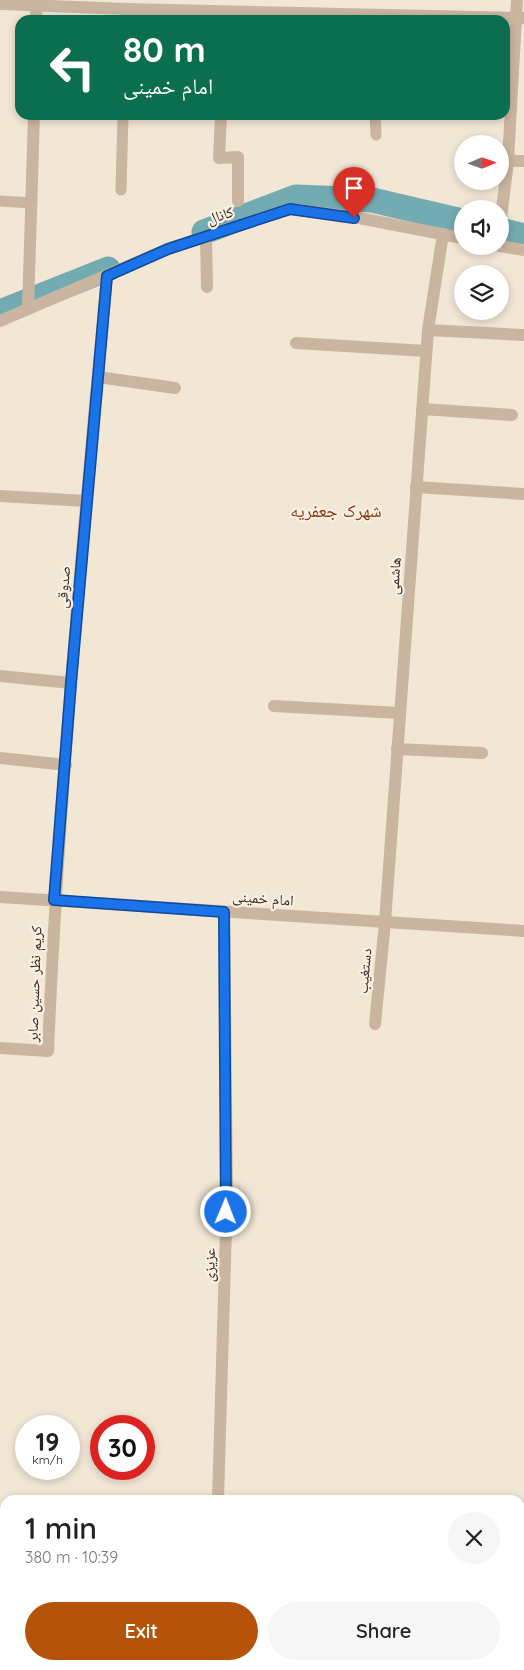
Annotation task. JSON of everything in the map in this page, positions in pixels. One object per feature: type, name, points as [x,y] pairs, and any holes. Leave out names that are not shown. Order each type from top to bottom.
[{"type":"street","points":[[510,96],[520,18],[517,0]]},
{"type":"street","points":[[0,4],[37,3],[126,15],[204,5],[224,15]]},
{"type":"street","points":[[28,308],[34,120]]},
{"type":"street","points":[[221,120],[219,158],[238,158],[238,202]]},
{"type":"street","points":[[508,120],[508,135]]},
{"type":"street","points":[[509,161],[524,161]]},
{"type":"street","name":"کانال","points":[[0,321],[168,249],[290,209],[454,236]]},
{"type":"street","name":"هاشمی","points":[[385,922],[426,351],[443,234]]},
{"type":"street","points":[[206,237],[207,287]]},
{"type":"street","points":[[509,248],[524,250]]},
{"type":"street","name":"صدوقی","points":[[54,900],[107,276]]},
{"type":"street","points":[[428,330],[524,335]]},
{"type":"street","points":[[296,343],[426,351]]},
{"type":"street","points":[[98,377],[176,388]]},
{"type":"street","points":[[422,409],[512,415]]},
{"type":"street","points":[[416,487],[524,494]]},
{"type":"street","points":[[0,496],[87,501]]},
{"type":"street","points":[[0,676],[71,683]]},
{"type":"street","points":[[274,706],[400,713]]},
{"type":"street","points":[[398,749],[482,753]]},
{"type":"street","points":[[0,758],[66,765]]},
{"type":"street","name":"امام خمینی","points":[[0,897],[524,931]]},
{"type":"street","name":"کریم نظر حسین صابر","points":[[0,1048],[48,1050],[54,900]]},
{"type":"street","name":"عزیزی","points":[[218,1495],[227,1192],[224,912]]},
{"type":"street","name":"دستغیب","points":[[375,1024],[385,922]]},
{"type":"lane","points":[[121,190],[123,120]]},
{"type":"lane","points":[[375,120],[376,135]]},
{"type":"lane","points":[[0,201],[32,204]]},
{"type":"waterway","points":[[204,232],[296,197],[372,200],[454,219]]},
{"type":"waterway","points":[[509,232],[524,236]]},
{"type":"waterway","points":[[0,312],[108,269]]},
{"type":"district","name":"شهرک جعفریه","points":[[336,510]]},
{"type":"route","points":[[226,1212],[224,912],[54,900],[107,276],[168,249],[290,209],[354,218]]}]
